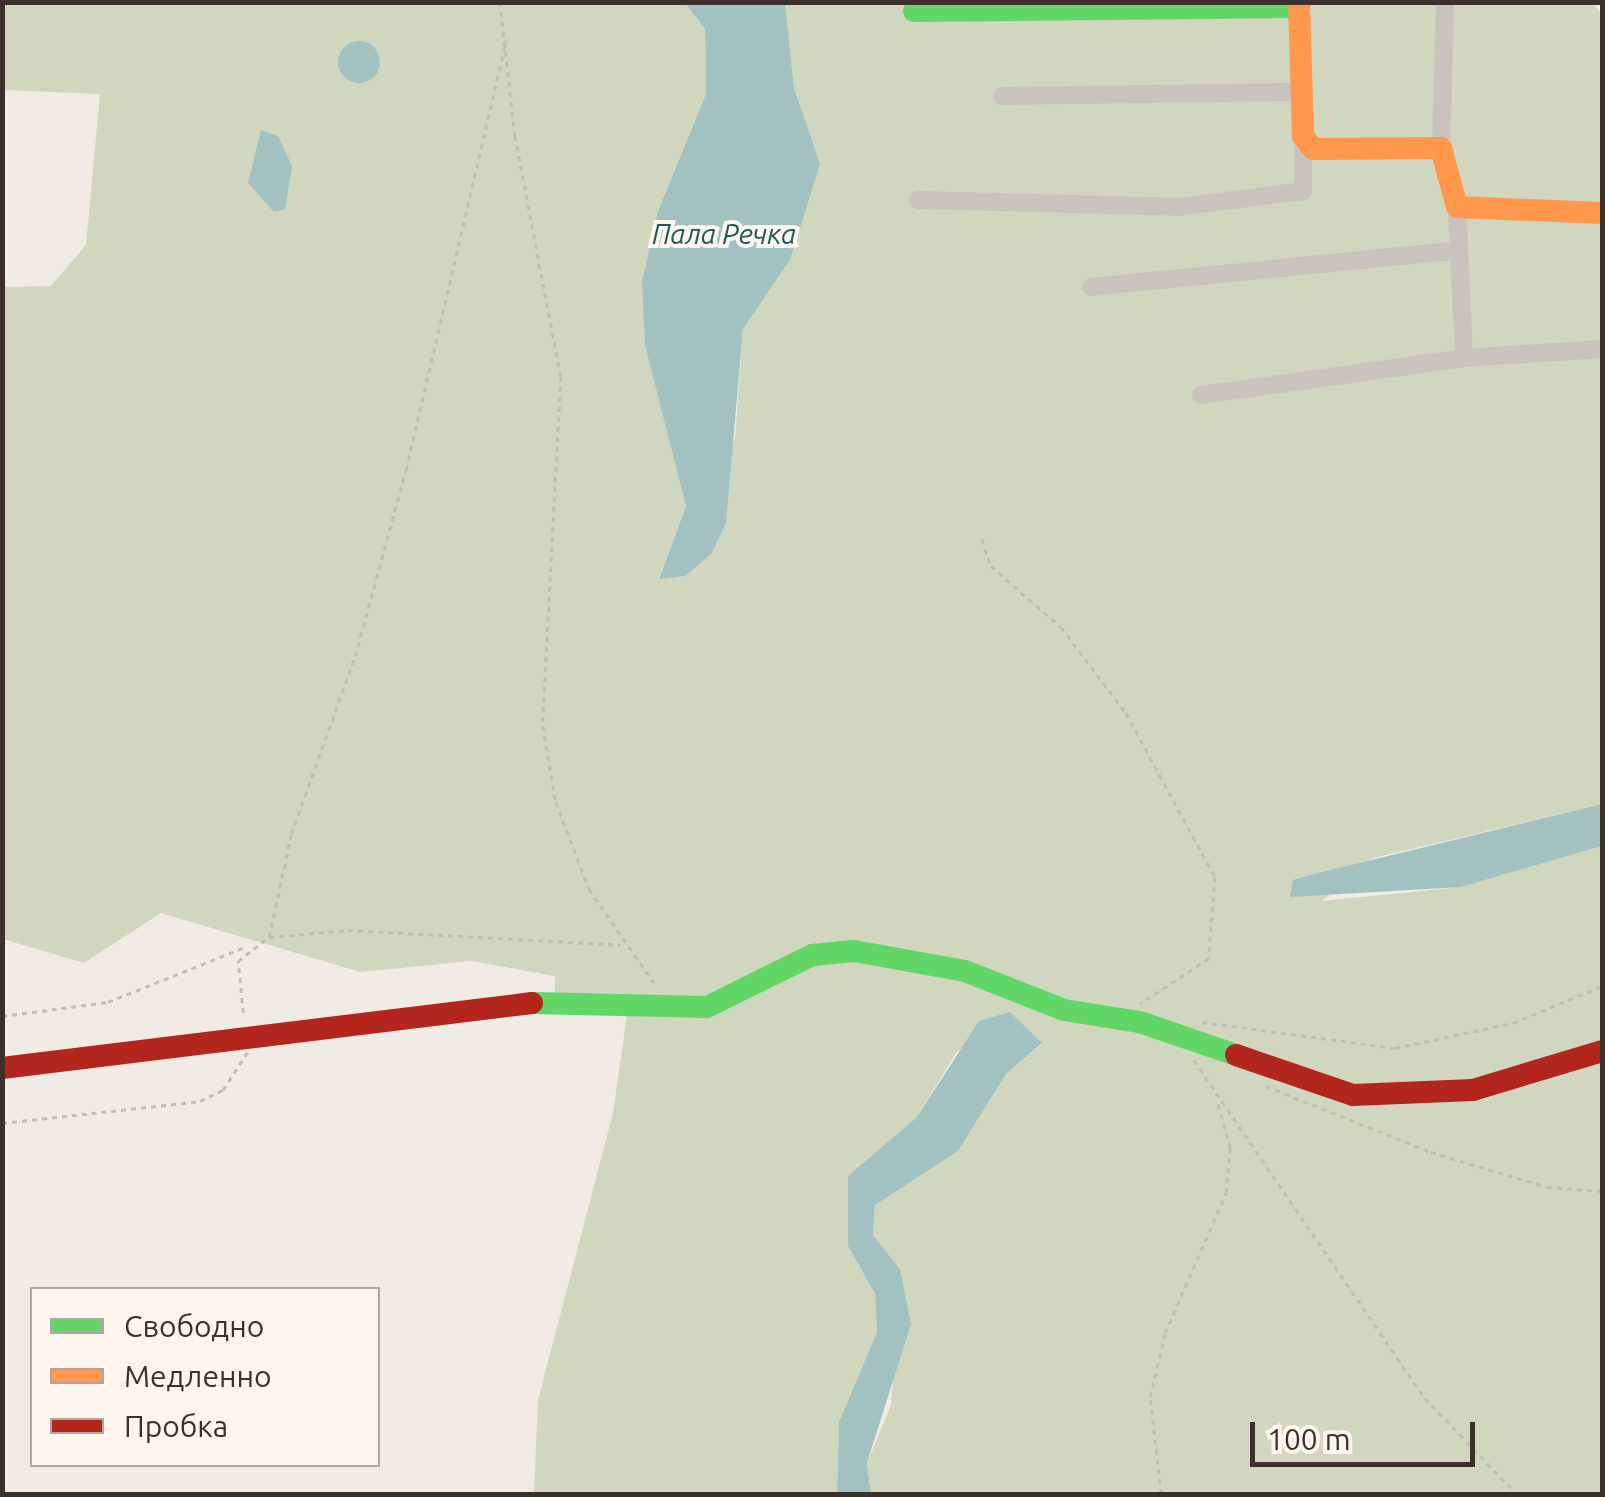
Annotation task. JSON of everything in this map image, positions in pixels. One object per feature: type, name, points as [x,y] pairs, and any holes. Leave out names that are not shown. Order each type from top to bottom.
[{"type":"street","points":[[1445,2],[1441,148],[1457,207],[1464,358]]},
{"type":"street","points":[[914,11],[1299,5],[1303,136],[1303,191],[1178,207],[918,200]]},
{"type":"street","points":[[1002,96],[1300,92]]},
{"type":"street","points":[[1303,136],[1313,150],[1441,148]]},
{"type":"street","points":[[1457,207],[1602,213]]},
{"type":"street","points":[[1091,286],[1459,250]]},
{"type":"street","points":[[1201,395],[1464,358],[1602,349]]},
{"type":"street","points":[[2,1068],[248,1032],[587,998],[708,1007],[812,955],[854,950],[965,971],[1064,1010],[1185,1028],[1353,1095],[1408,1098],[1491,1086],[1602,1051]]},
{"type":"path","points":[[500,2],[507,36],[514,136],[564,425],[544,726],[556,802],[622,945],[671,1004]]},
{"type":"path","points":[[270,937],[291,834],[355,656],[406,470],[507,36]]},
{"type":"path","points":[[982,540],[992,566],[1061,628],[1126,713],[1216,877],[1209,959],[1125,1020]]},
{"type":"path","points":[[2,1016],[108,1002],[270,937],[348,930],[622,945]]},
{"type":"path","points":[[2,1123],[200,1101],[240,1073],[248,1032],[238,991],[246,946]]},
{"type":"path","points":[[1161,1494],[1150,1397],[1165,1333],[1226,1193],[1230,1148],[1215,1095],[1185,1028],[1395,1048],[1513,1023],[1602,986]]},
{"type":"path","points":[[1262,1084],[1430,1152],[1547,1187],[1602,1191]]},
{"type":"path","points":[[1215,1095],[1425,1398],[1517,1494]]},
{"type":"green space","points":[[2,3],[685,3],[705,29],[706,94],[658,211],[642,281],[686,506],[659,578],[735,439],[743,329],[790,260],[819,164],[794,88],[785,3],[1594,3],[1602,16],[1602,804],[1373,858],[1322,901],[1461,887],[1602,846],[1602,1494],[871,1494],[867,1463],[891,1405],[900,1269],[873,1235],[875,1205],[958,1151],[1006,1074],[1042,1044],[957,1051],[917,1117],[848,1176],[848,1246],[875,1294],[877,1332],[839,1422],[837,1494],[534,1494],[538,1400],[613,1113],[629,1001],[554,1007],[555,976],[471,961],[360,972],[161,913],[84,963],[3,939],[3,287],[51,286],[86,245],[100,94],[3,90]]},
{"type":"water","name":"Пала Речка","points":[[685,3],[785,3],[794,88],[820,164],[790,260],[743,329],[726,523],[711,554],[685,576],[659,579],[686,506],[645,345],[642,281],[658,211],[706,94],[705,29]]},
{"type":"water","points":[[359,41],[374,47],[380,62],[374,77],[359,83],[344,77],[338,62],[344,47]]},
{"type":"water","points":[[261,130],[278,136],[292,166],[285,209],[274,212],[248,183]]},
{"type":"water","points":[[1602,804],[1602,846],[1461,887],[1290,897],[1293,880]]},
{"type":"water","points":[[1010,1012],[1042,1043],[1006,1074],[958,1151],[875,1205],[873,1235],[900,1269],[911,1324],[867,1463],[871,1494],[837,1494],[839,1422],[877,1332],[875,1294],[848,1246],[848,1176],[917,1117],[979,1021]]},
{"type":"traffic: fast","points":[[914,11],[1299,7]]},
{"type":"traffic: fast","points":[[532,1003],[707,1007],[812,955],[854,951],[965,971],[1064,1010],[1140,1022],[1236,1055]]},
{"type":"traffic: slow","points":[[1299,2],[1303,136],[1313,149],[1441,148],[1457,207],[1602,213]]},
{"type":"traffic: jam","points":[[2,1068],[532,1003]]},
{"type":"traffic: jam","points":[[1236,1055],[1353,1095],[1473,1090],[1602,1051]]}]
